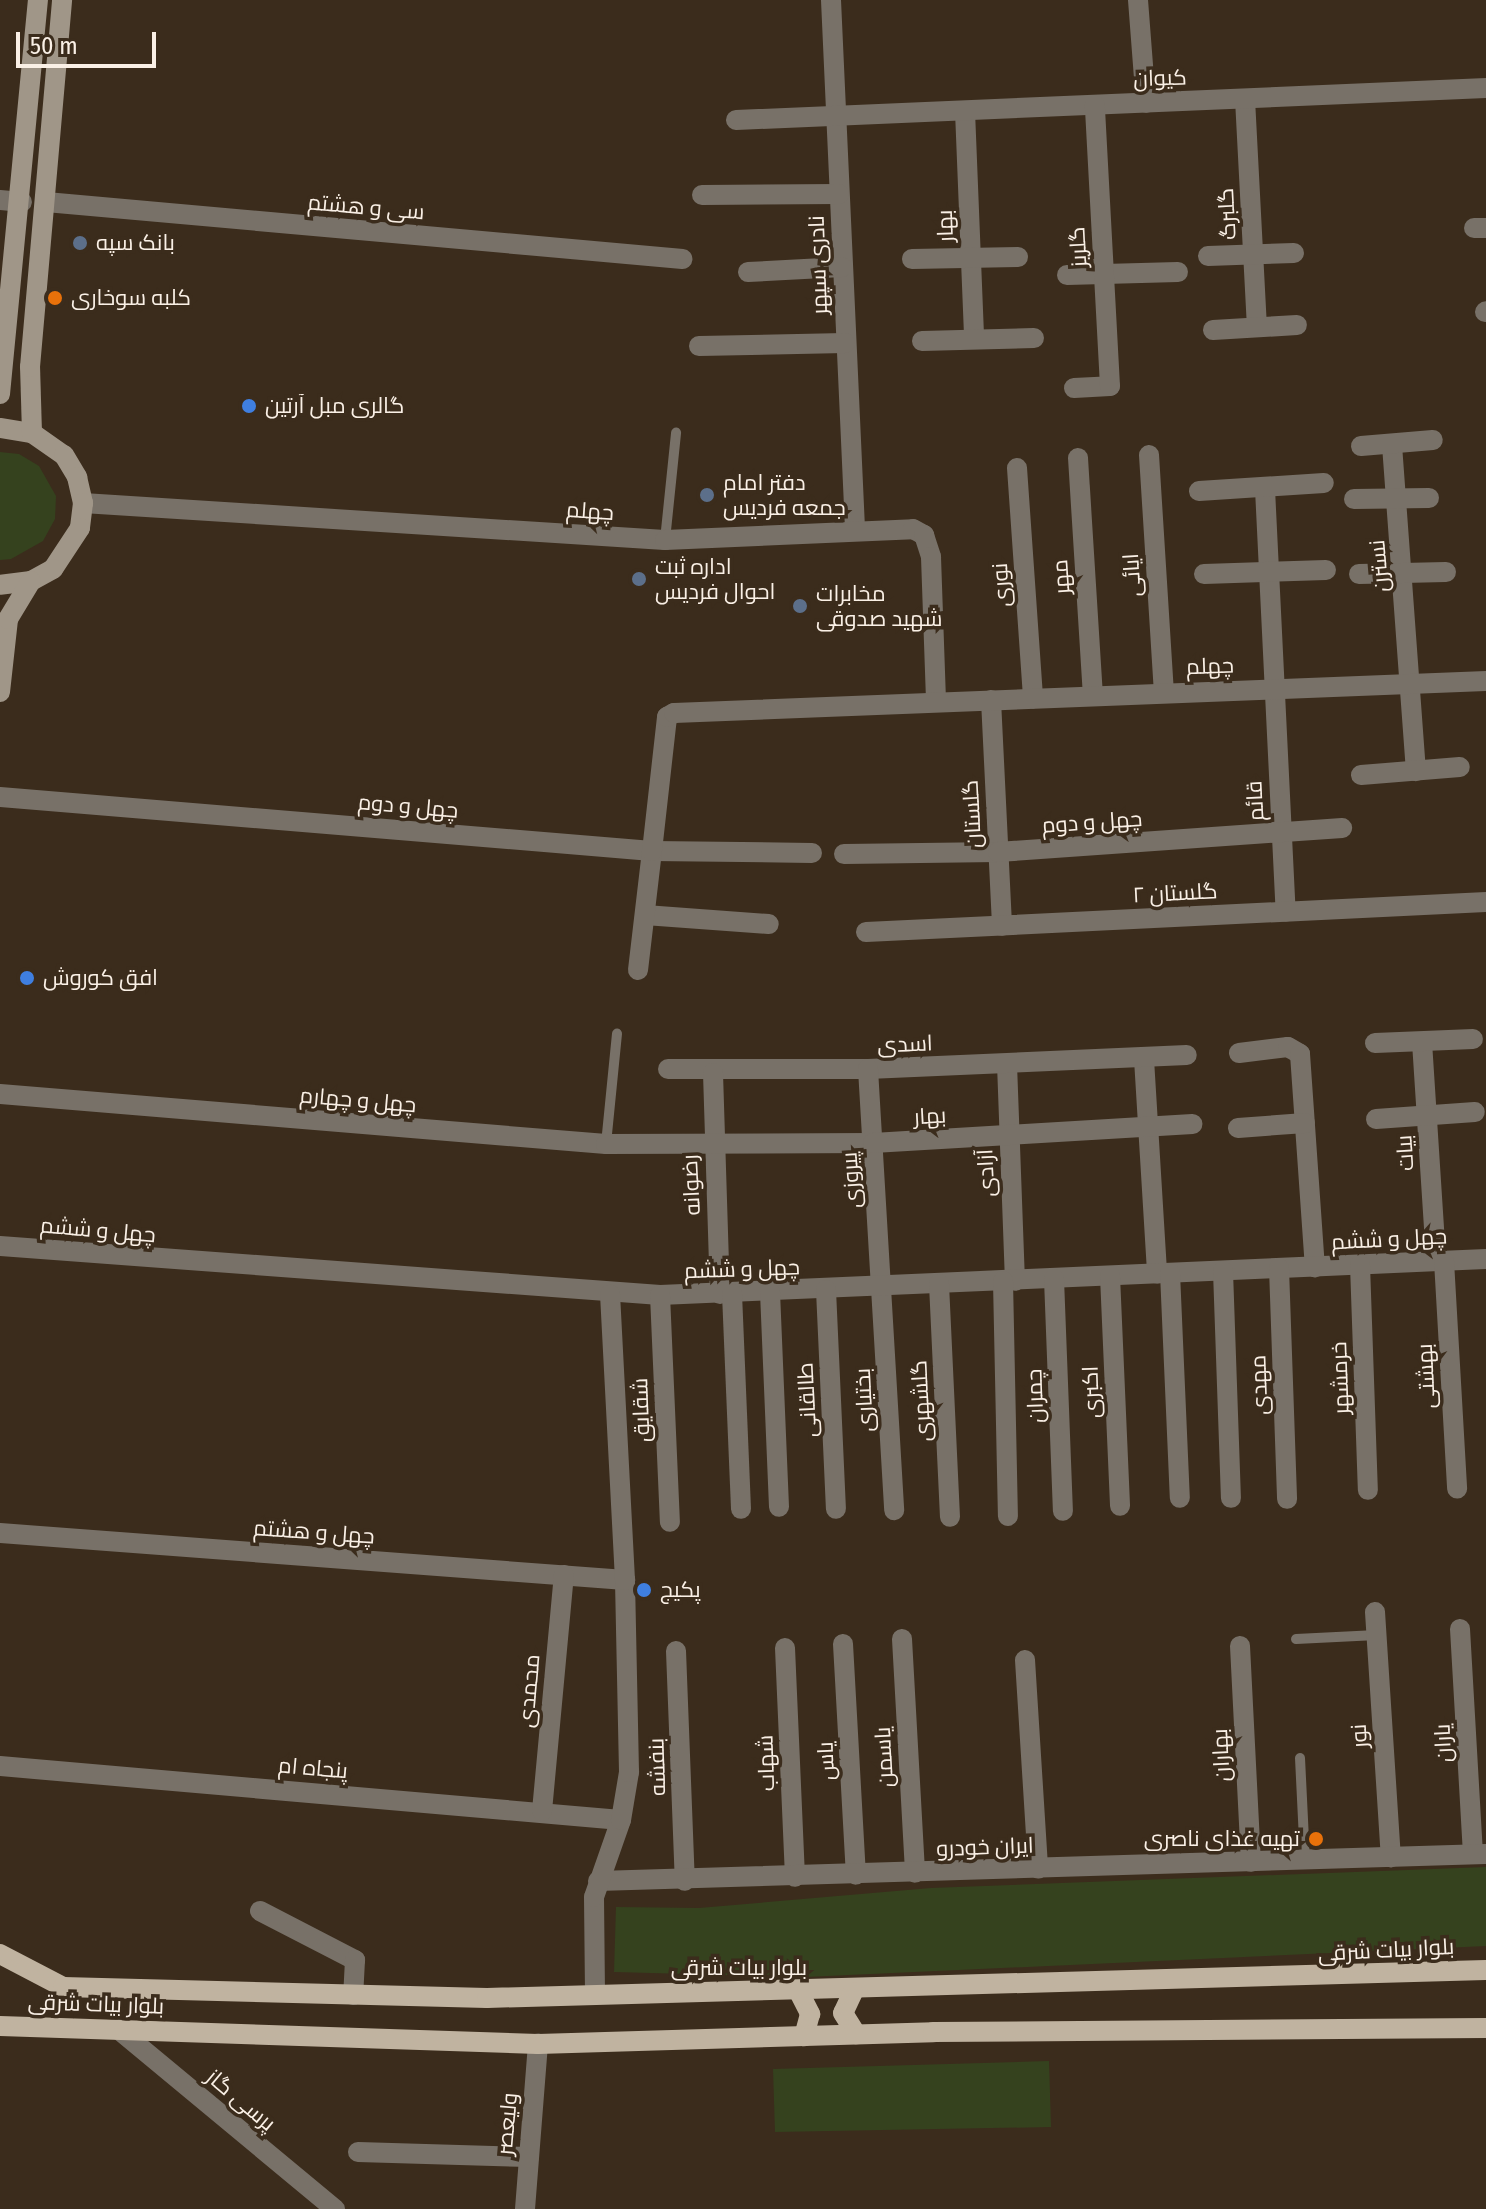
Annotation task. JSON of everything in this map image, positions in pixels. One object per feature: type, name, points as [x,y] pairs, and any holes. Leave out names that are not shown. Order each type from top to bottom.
[{"type":"main road","points":[[0,394],[22,202],[38,0]]},
{"type":"main road","points":[[32,433],[30,367],[62,0]]},
{"type":"main road","points":[[0,428],[32,433],[64,455],[77,477],[83,503],[80,528],[70,550],[31,581],[8,619],[0,692]]},
{"type":"main road","points":[[0,585],[31,581]]},
{"type":"main road","name":"بلوار بیات شرقی","points":[[0,1954],[63,1987],[353,1995],[853,1992],[1480,1969]]},
{"type":"main road","points":[[799,1992],[810,2014],[804,2036]]},
{"type":"main road","points":[[853,1992],[843,2013],[856,2034]]},
{"type":"main road","name":"بلوار بیات شرقی","points":[[0,2026],[538,2044],[856,2034],[1486,2028]]},
{"type":"street","name":"نادری سپهر","points":[[831,0],[855,529]]},
{"type":"street","points":[[1138,0],[1146,103]]},
{"type":"street","name":"کیوان","points":[[736,120],[1486,88]]},
{"type":"street","name":"گلبرگ","points":[[1245,99],[1257,327]]},
{"type":"street","name":"گلریز","points":[[1074,388],[1110,386],[1095,105]]},
{"type":"street","name":"بهار","points":[[965,111],[974,339]]},
{"type":"street","points":[[702,195],[839,194]]},
{"type":"street","points":[[0,200],[22,202]]},
{"type":"street","name":"سی و هشتم","points":[[46,202],[682,259]]},
{"type":"street","points":[[1208,256],[1294,253]]},
{"type":"street","points":[[912,259],[1018,257]]},
{"type":"street","points":[[748,272],[842,267]]},
{"type":"street","points":[[1067,275],[1178,272]]},
{"type":"street","points":[[1213,330],[1297,325]]},
{"type":"street","points":[[922,341],[1034,338]]},
{"type":"street","points":[[699,346],[845,343]]},
{"type":"street","points":[[1361,446],[1433,440]]},
{"type":"street","name":"نسترن","points":[[1392,445],[1413,682],[1416,771]]},
{"type":"street","name":"ایائی","points":[[1149,455],[1164,692]]},
{"type":"street","name":"مهر","points":[[1078,458],[1093,694]]},
{"type":"street","name":"نوری","points":[[1017,468],[1033,698]]},
{"type":"street","points":[[1199,491],[1324,483]]},
{"type":"street","name":"قائم","points":[[1265,489],[1286,911]]},
{"type":"street","points":[[1354,499],[1429,498]]},
{"type":"street","name":"چهلم","points":[[83,503],[665,540],[899,527],[924,535],[931,557],[936,702]]},
{"type":"street","points":[[1204,574],[1326,570]]},
{"type":"street","points":[[1359,574],[1446,572]]},
{"type":"street","name":"چهلم","points":[[652,851],[667,717],[674,713],[1093,694],[1486,681]]},
{"type":"street","name":"گلستان","points":[[991,700],[1002,926]]},
{"type":"street","points":[[1361,775],[1460,767]]},
{"type":"street","name":"چهل و دوم","points":[[0,797],[652,851],[812,853]]},
{"type":"street","name":"چهل و دوم","points":[[844,854],[998,852],[1342,828]]},
{"type":"street","points":[[638,970],[652,851]]},
{"type":"street","name":"گلستان ۲","points":[[866,932],[1486,902]]},
{"type":"street","points":[[645,915],[769,924]]},
{"type":"street","points":[[1375,1043],[1473,1039]]},
{"type":"street","name":"بیات","points":[[1422,1042],[1440,1261]]},
{"type":"street","points":[[1239,1053],[1295,1049],[1300,1054],[1315,1267]]},
{"type":"street","name":"اسدی","points":[[668,1069],[713,1073],[868,1069],[1187,1055]]},
{"type":"street","points":[[1144,1059],[1180,1498]]},
{"type":"street","name":"آزادی","points":[[1007,1064],[1009,1281]]},
{"type":"street","name":"پیروزی","points":[[868,1069],[883,1287]]},
{"type":"street","name":"رضوانه","points":[[713,1073],[713,1144],[741,1509]]},
{"type":"street","name":"چهل و چهارم","points":[[0,1094],[606,1144],[713,1144]]},
{"type":"street","points":[[1376,1119],[1475,1112]]},
{"type":"street","points":[[1238,1128],[1305,1123]]},
{"type":"street","name":"بهار","points":[[713,1144],[873,1143],[1192,1124]]},
{"type":"street","name":"چهل و ششم","points":[[0,1246],[610,1294],[660,1295],[1486,1259]]},
{"type":"street","name":"بهشتی","points":[[1440,1261],[1457,1489]]},
{"type":"street","name":"خرمشهر","points":[[1360,1265],[1368,1490]]},
{"type":"street","name":"مهدی","points":[[1279,1268],[1287,1499]]},
{"type":"street","points":[[1223,1271],[1231,1498]]},
{"type":"street","name":"اکبری","points":[[1110,1276],[1120,1506]]},
{"type":"street","name":"چمران","points":[[1054,1279],[1063,1511]]},
{"type":"street","points":[[1008,1516],[1009,1281]]},
{"type":"street","name":"گلشهری","points":[[939,1284],[950,1517]]},
{"type":"street","name":"بختیاری","points":[[883,1287],[894,1510]]},
{"type":"street","name":"طالقانی","points":[[826,1290],[836,1509]]},
{"type":"street","points":[[770,1292],[779,1507]]},
{"type":"street","points":[[595,1993],[598,1881],[621,1820],[629,1772],[625,1580],[610,1294]]},
{"type":"street","name":"شقایق","points":[[660,1295],[670,1522]]},
{"type":"street","name":"چهل و هشتم","points":[[0,1533],[625,1580]]},
{"type":"street","name":"محمدی","points":[[542,1811],[564,1575]]},
{"type":"street","name":"نور","points":[[1375,1612],[1391,1857]]},
{"type":"street","name":"یاران","points":[[1460,1629],[1479,1854]]},
{"type":"street","name":"یاسمن","points":[[902,1639],[915,1873]]},
{"type":"street","name":"یاس","points":[[843,1644],[856,1875]]},
{"type":"street","name":"بهاران","points":[[1240,1646],[1251,1862]]},
{"type":"street","name":"شهاب","points":[[785,1648],[795,1877]]},
{"type":"street","name":"بنفشه","points":[[676,1651],[685,1881]]},
{"type":"street","points":[[1025,1660],[1038,1869]]},
{"type":"street","name":"پنجاه ام","points":[[0,1766],[621,1820]]},
{"type":"street","name":"ایران خودرو","points":[[598,1881],[685,1881],[1479,1854]]},
{"type":"street","points":[[260,1911],[355,1960],[353,1995]]},
{"type":"street","name":"پرسی گاز","points":[[118,2029],[335,2209]]},
{"type":"street","name":"ولیعصر","points":[[525,2209],[538,2044]]},
{"type":"street","points":[[358,2152],[529,2157]]},
{"type":"lane","points":[[665,540],[676,433]]},
{"type":"lane","points":[[606,1144],[617,1034]]},
{"type":"lane","points":[[1296,1639],[1377,1635]]},
{"type":"lane","points":[[1300,1758],[1305,1860]]},
{"type":"green space","points":[[0,452],[19,454],[39,466],[56,496],[55,519],[43,541],[11,559],[0,560]]},
{"type":"green space","points":[[1486,1867],[1486,1946],[805,1977],[614,1972],[616,1907],[699,1908],[931,1888]]},
{"type":"green space","points":[[1049,2061],[1051,2127],[775,2132],[773,2069]]},
{"type":"place","name":"بانک سپه","points":[[80,243]]},
{"type":"place","name":"کلبه سوخاری","points":[[55,298]]},
{"type":"place","name":"گالری مبل آرتین","points":[[249,406]]},
{"type":"place","name":"دفتر امام جمعه فردیس","points":[[707,495]]},
{"type":"place","name":"اداره ثبت احوال فردیس","points":[[639,579]]},
{"type":"place","name":"مخابرات شهید صدوقی","points":[[800,606]]},
{"type":"place","name":"افق کوروش","points":[[27,978]]},
{"type":"place","name":"پکیج","points":[[644,1590]]},
{"type":"place","name":"تهیه غذای ناصری","points":[[1316,1839]]}]
